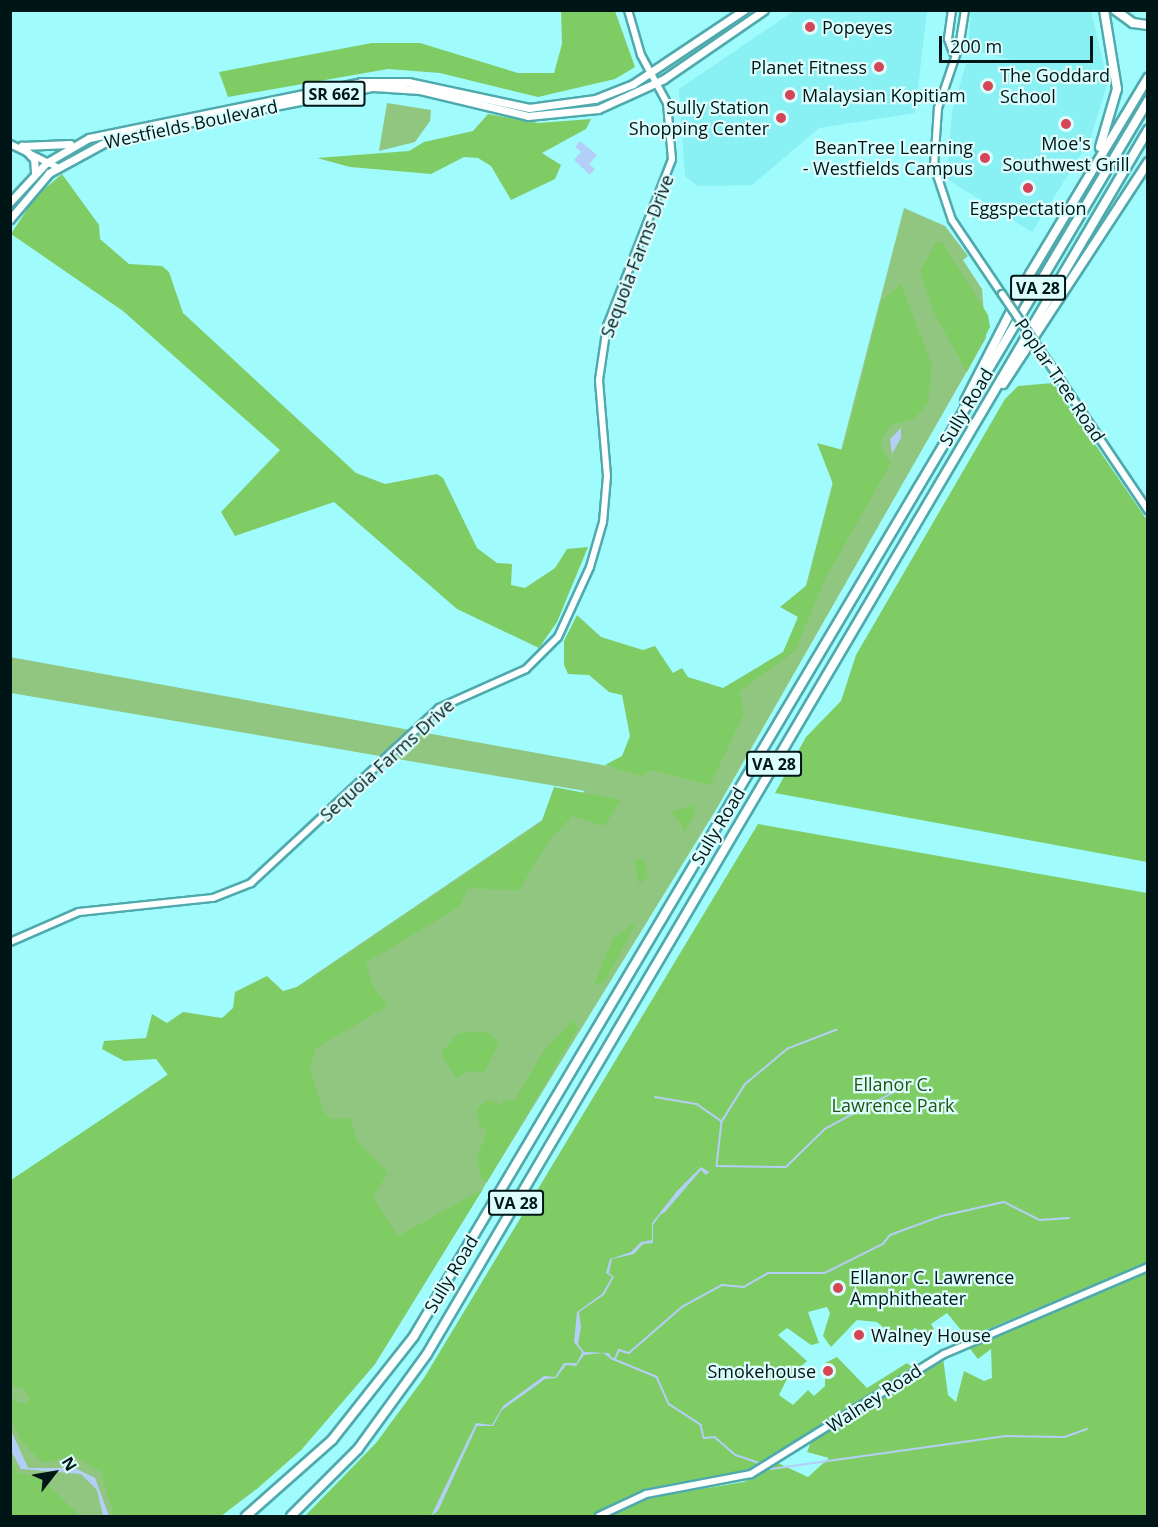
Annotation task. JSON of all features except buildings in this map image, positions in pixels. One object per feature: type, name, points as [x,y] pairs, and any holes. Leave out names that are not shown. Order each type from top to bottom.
[{"type":"highway","points":[[1088,173],[1117,89],[1104,10]]},
{"type":"highway","points":[[1115,10],[1133,23],[1148,25]]},
{"type":"highway","points":[[926,474],[1088,173],[1148,78]]},
{"type":"highway","name":"Sully Road","points":[[246,1516],[338,1434],[414,1336],[1148,101]]},
{"type":"highway","name":"Sully Road","points":[[291,1516],[358,1449],[427,1354],[1148,130]]},
{"type":"highway","points":[[958,450],[1041,332],[1148,154]]},
{"type":"highway","points":[[1127,192],[1148,162]]},
{"type":"main road","name":"Westfields Boulevard","points":[[10,202],[33,175],[73,144],[127,127],[362,82],[417,83],[529,108],[595,99],[651,73],[744,10]]},
{"type":"main road","name":"Westfields Boulevard","points":[[10,219],[57,167],[115,137],[373,87],[420,90],[507,112],[552,116],[598,109],[657,83],[764,10]]},
{"type":"main road","points":[[22,146],[73,144]]},
{"type":"main road","points":[[22,146],[35,160],[33,175]]},
{"type":"street","name":"Sequoia Farms Drive","points":[[10,942],[79,912],[213,898],[251,883],[439,708],[516,675],[556,641],[590,567],[603,522],[608,476],[599,380],[607,326],[672,159],[671,116],[651,73],[628,10]]},
{"type":"street","points":[[952,10],[948,39],[953,53]]},
{"type":"street","points":[[953,53],[965,10]]},
{"type":"street","name":"Poplar Tree Road","points":[[953,53],[933,146],[938,183],[952,220],[1148,510]]},
{"type":"street","points":[[10,144],[22,146],[50,160],[57,167]]},
{"type":"street","name":"Walney Road","points":[[599,1516],[646,1494],[751,1474],[944,1354],[1148,1267]]},
{"type":"shaded area","points":[[794,11],[927,11],[915,113],[819,128],[752,185],[698,186],[685,176],[679,89]]},
{"type":"shaded area","points":[[971,11],[1091,11],[1108,82],[1090,140],[1032,232],[947,179],[952,112],[966,64],[1016,61],[968,49]]},
{"type":"shaded area","points":[[580,141],[597,155],[589,164],[595,169],[590,175],[574,160],[581,152],[575,147]]},
{"type":"shaded area","points":[[901,428],[901,438],[892,454],[890,439]]},
{"type":"shaded area","points":[[717,1166],[706,1175],[701,1170],[660,1215],[653,1225],[653,1243],[643,1244],[634,1254],[612,1259],[609,1273],[614,1277],[604,1295],[579,1312],[581,1327],[578,1344],[584,1352],[609,1353],[613,1360],[603,1353],[584,1355],[576,1366],[566,1365],[556,1378],[545,1379],[502,1410],[493,1426],[477,1426],[438,1511],[431,1516],[476,1423],[492,1425],[503,1406],[544,1376],[555,1377],[564,1363],[577,1363],[582,1352],[574,1342],[577,1312],[602,1294],[612,1277],[606,1273],[610,1259],[631,1252],[641,1242],[652,1240],[652,1223],[677,1191],[701,1167],[709,1172]]},
{"type":"shaded area","points":[[10,1428],[28,1468],[75,1468],[95,1478],[109,1516],[103,1516],[97,1490],[81,1474],[21,1469],[11,1451]]},
{"type":"green space","points":[[561,10],[615,11],[635,67],[615,79],[538,97],[440,73],[388,69],[228,97],[219,72],[372,43],[420,43],[518,73],[554,73],[562,44]]},
{"type":"green space","points":[[387,103],[431,110],[430,121],[415,142],[379,151]]},
{"type":"green space","points":[[488,114],[538,123],[591,119],[586,129],[542,153],[561,165],[555,179],[511,200],[491,166],[478,158],[464,157],[431,174],[350,167],[317,158],[409,151],[424,142],[473,131]]},
{"type":"green space","points":[[62,174],[99,225],[100,239],[129,264],[162,266],[169,272],[183,313],[356,473],[385,484],[437,474],[443,478],[477,548],[497,563],[512,564],[511,585],[525,588],[555,568],[567,549],[588,547],[557,622],[539,648],[457,609],[334,502],[235,536],[221,512],[280,450],[123,311],[11,234],[36,196]]},
{"type":"green space","points":[[904,208],[945,226],[968,256],[963,260],[982,289],[986,338],[717,808],[375,1364],[301,1450],[221,1516],[11,1516],[11,1181],[585,791],[11,693],[10,657],[619,768],[790,647]]},
{"type":"green space","points":[[936,242],[942,242],[988,315],[990,327],[967,372],[933,311],[920,272]]},
{"type":"green space","points":[[901,284],[932,365],[928,403],[914,419],[892,425],[883,436],[881,446],[891,463],[825,579],[795,651],[739,692],[744,714],[710,785],[651,770],[641,776],[605,765],[622,756],[630,736],[622,695],[609,692],[589,675],[568,674],[564,665],[564,641],[577,615],[601,637],[643,650],[655,646],[673,673],[682,668],[688,677],[723,688],[783,652],[798,617],[780,607],[807,585],[833,484],[817,443],[843,450],[882,300]]},
{"type":"green space","points":[[1053,383],[1147,520],[1147,862],[775,793],[806,737],[841,701],[856,655],[1005,399],[1018,386]]},
{"type":"green space","points":[[554,787],[621,800],[604,826],[572,816],[549,841],[519,890],[468,888],[460,906],[366,963],[373,987],[388,1006],[316,1048],[310,1068],[323,1111],[332,1119],[350,1118],[357,1141],[388,1173],[373,1197],[398,1236],[483,1189],[375,1364],[301,1450],[258,1488],[221,1516],[114,1516],[101,1472],[74,1456],[43,1463],[21,1441],[11,1419],[12,1401],[26,1404],[30,1399],[23,1388],[11,1385],[11,1180],[168,1075],[156,1059],[124,1061],[102,1049],[104,1041],[146,1038],[152,1014],[167,1023],[183,1012],[222,1018],[233,1008],[235,992],[267,976],[283,991],[300,986],[541,823]]},
{"type":"green space","points":[[693,805],[695,813],[683,834],[683,826],[671,812]]},
{"type":"green space","name":"Ellanor C. Lawrence Park","points":[[758,824],[1147,893],[1147,1263],[954,1343],[951,1337],[961,1330],[947,1313],[931,1324],[934,1329],[927,1336],[915,1328],[898,1340],[877,1322],[857,1320],[831,1347],[823,1336],[830,1313],[827,1307],[808,1312],[819,1343],[811,1345],[787,1328],[778,1335],[807,1361],[787,1379],[779,1395],[793,1405],[808,1390],[814,1396],[825,1386],[825,1363],[837,1357],[867,1388],[907,1363],[912,1367],[749,1472],[650,1490],[596,1516],[305,1516],[376,1443],[424,1378]]},
{"type":"green space","points":[[642,858],[649,876],[639,884],[634,860]]},
{"type":"green space","points":[[637,921],[605,981],[593,986],[613,939]]},
{"type":"green space","points":[[574,1020],[578,1028],[487,1182],[481,1178],[477,1158],[487,1130],[479,1126],[477,1108],[489,1100],[501,1105],[504,1099],[514,1101],[545,1049]]},
{"type":"green space","points":[[475,1031],[491,1034],[499,1044],[483,1074],[471,1070],[456,1078],[441,1053],[457,1034]]},
{"type":"green space","points":[[1147,1272],[1147,1516],[607,1516],[652,1497],[744,1482],[778,1463],[808,1477],[829,1458],[807,1452],[811,1442],[928,1367],[943,1358],[948,1395],[956,1402],[964,1371],[984,1381],[992,1378],[991,1349],[978,1359],[968,1346]]},
{"type":"green space","points":[[11,1459],[18,1473],[41,1478],[80,1516],[11,1516]]},
{"type":"waterway","points":[[837,1030],[788,1049],[745,1085],[722,1122],[717,1166],[786,1167],[825,1129],[894,1092]]},
{"type":"waterway","points":[[655,1097],[697,1104],[721,1121]]},
{"type":"waterway","points":[[615,1359],[619,1350],[629,1353],[682,1307],[722,1285],[744,1287],[768,1273],[825,1273],[883,1244],[890,1235],[942,1216],[1004,1202],[1040,1220],[1069,1218]]},
{"type":"waterway","points":[[611,1358],[657,1377],[669,1404],[701,1425],[704,1438],[715,1437],[736,1455],[759,1463]]},
{"type":"waterway","points":[[771,1469],[1006,1436],[1065,1437],[1087,1429]]},
{"type":"place","name":"Popeyes","points":[[810,27]]},
{"type":"place","name":"Planet Fitness","points":[[879,67]]},
{"type":"place","name":"The Goddard School","points":[[988,86]]},
{"type":"place","name":"Malaysian Kopitiam","points":[[790,95]]},
{"type":"place","name":"Sully Station Shopping Center","points":[[781,118]]},
{"type":"place","name":"Moe's Southwest Grill","points":[[1066,124]]},
{"type":"place","name":"BeanTree Learning - Westfields Campus","points":[[985,158]]},
{"type":"place","name":"Eggspectation","points":[[1028,188]]},
{"type":"place","name":"Ellanor C. Lawrence Amphitheater","points":[[838,1288]]},
{"type":"place","name":"Walney House","points":[[859,1335]]},
{"type":"place","name":"Smokehouse","points":[[828,1371]]}]
